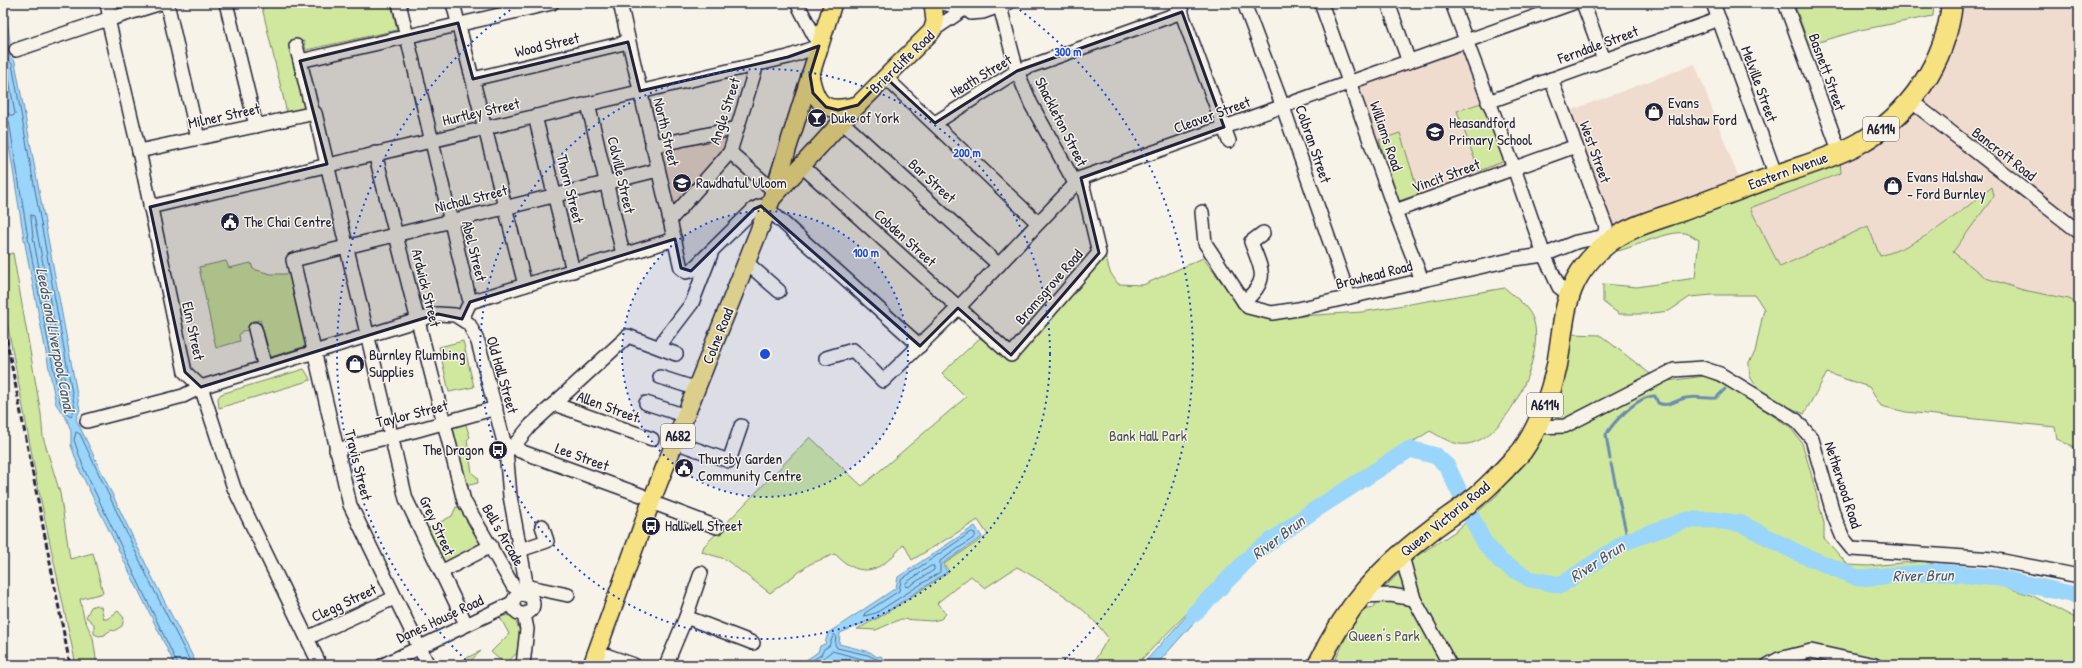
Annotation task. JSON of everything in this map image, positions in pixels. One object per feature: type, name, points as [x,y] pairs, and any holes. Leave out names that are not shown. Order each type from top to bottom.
[{"type":"highway","name":"Eastern Avenue","points":[[1571,291],[1585,265],[1607,238],[1840,153],[1878,131],[1897,116],[1911,101],[1938,58],[1948,33],[1952,3]]},
{"type":"highway","name":"Queen Victoria Road","points":[[1318,665],[1349,610],[1376,577],[1401,553],[1479,495],[1522,451],[1550,396],[1557,364],[1564,311],[1571,291]]},
{"type":"main road","name":"Colne Road","points":[[595,658],[646,499],[675,442],[686,416],[771,199],[833,3]]},
{"type":"main road","points":[[932,31],[935,22],[933,3]]},
{"type":"main road","name":"Briercliffe Road","points":[[771,199],[858,104],[932,31]]},
{"type":"main road","name":"A682","points":[[810,75],[814,93],[826,107],[838,110],[858,104]]},
{"type":"street","name":"Elm Street","points":[[107,3],[109,19],[139,151],[185,372],[201,387],[234,488],[320,665]]},
{"type":"street","points":[[16,50],[161,3]]},
{"type":"street","points":[[167,3],[198,138]]},
{"type":"street","points":[[226,3],[256,126]]},
{"type":"street","name":"Abel Street","points":[[399,3],[470,302],[462,319]]},
{"type":"street","points":[[453,3],[525,285]]},
{"type":"street","points":[[300,61],[552,3]]},
{"type":"street","name":"North Street","points":[[620,3],[652,146],[671,218],[681,268],[686,272],[691,271],[712,250]]},
{"type":"street","points":[[797,3],[820,44]]},
{"type":"street","points":[[941,3],[950,5],[970,5],[971,13],[983,12],[1003,4]]},
{"type":"street","name":"Colbran Street","points":[[1244,3],[1350,297]]},
{"type":"street","name":"Williams Road","points":[[1321,3],[1395,211],[1422,280]]},
{"type":"street","points":[[1388,3],[1408,62]]},
{"type":"street","points":[[1452,3],[1514,168],[1544,255],[1559,287],[1571,291]]},
{"type":"street","name":"Cleaver Street","points":[[826,358],[853,350],[883,381],[1000,265],[1078,181],[1282,106],[1573,3]]},
{"type":"street","points":[[1583,3],[1604,60]]},
{"type":"street","name":"Melville Street","points":[[1713,3],[1776,176]]},
{"type":"street","name":"Basnett Street","points":[[1785,3],[1840,153]]},
{"type":"street","name":"Shackleton Street","points":[[1003,4],[1018,71],[1031,104],[1078,181]]},
{"type":"street","name":"Briercliffe Road","points":[[932,31],[970,5]]},
{"type":"street","points":[[1180,8],[1229,141]]},
{"type":"street","name":"Heath Street","points":[[935,124],[1018,71],[1180,8]]},
{"type":"street","name":"Ferndale Street","points":[[1488,102],[1718,19]]},
{"type":"street","name":"Wood Street","points":[[472,79],[628,42]]},
{"type":"street","name":"Hurtley Street","points":[[150,207],[327,164],[788,57],[820,44]]},
{"type":"street","name":"Grey Street","points":[[296,46],[327,164],[345,247],[368,336],[406,499],[466,624]]},
{"type":"street","name":"Angle Street","points":[[671,218],[730,152],[757,64]]},
{"type":"street","points":[[885,76],[1038,223]]},
{"type":"street","name":"West Street","points":[[1551,79],[1606,227],[1607,238]]},
{"type":"street","name":"Bancroft Road","points":[[1911,101],[2079,232]]},
{"type":"street","name":"Colville Street","points":[[588,104],[623,254]]},
{"type":"street","name":"Milner Street","points":[[139,151],[314,113]]},
{"type":"street","name":"Thorn Street","points":[[535,116],[573,271]]},
{"type":"street","name":"Bar Street","points":[[842,122],[1000,265]]},
{"type":"street","points":[[652,146],[737,128]]},
{"type":"street","name":"Vincit Street","points":[[1395,211],[1576,146]]},
{"type":"street","points":[[730,152],[771,199],[920,346]]},
{"type":"street","name":"Ardwick Street","points":[[375,153],[464,501]]},
{"type":"street","name":"Cobden Street","points":[[802,166],[985,333]]},
{"type":"street","name":"Nicholl Street","points":[[293,260],[658,170]]},
{"type":"street","name":"Bromsgrove Road","points":[[985,333],[1011,356],[1100,253],[1078,181]]},
{"type":"street","points":[[663,341],[692,303],[712,250],[754,209],[771,199]]},
{"type":"street","points":[[1202,212],[1205,243],[1244,302],[1257,291],[1261,284],[1261,269],[1251,242],[1263,233]]},
{"type":"street","name":"Browhead Road","points":[[1244,302],[1248,307],[1272,313],[1298,309],[1514,259],[1544,255],[1576,242],[1607,238]]},
{"type":"street","points":[[470,302],[675,239]]},
{"type":"street","name":"Travis Street","points":[[293,260],[350,506],[428,665]]},
{"type":"street","points":[[747,263],[779,291]]},
{"type":"street","points":[[87,421],[183,396],[201,387],[438,314],[455,315],[462,319]]},
{"type":"street","name":"Old Hall Street","points":[[462,319],[469,324],[478,342],[496,408],[510,447],[510,496],[520,550],[521,589]]},
{"type":"street","points":[[255,329],[265,368]]},
{"type":"street","points":[[510,447],[531,425],[628,336],[676,354]]},
{"type":"street","name":"Netherwood Road","points":[[1535,427],[1565,426],[1674,370],[1702,368],[1720,374],[1796,420],[1808,434],[1814,445],[1837,524],[1843,538],[1852,550],[1993,559],[2079,576]]},
{"type":"street","points":[[660,377],[697,389]]},
{"type":"street","points":[[646,403],[686,416]]},
{"type":"street","name":"Allen Street","points":[[554,404],[652,439]]},
{"type":"street","name":"Taylor Street","points":[[336,450],[444,423],[496,408]]},
{"type":"street","points":[[675,442],[729,460],[741,426]]},
{"type":"street","name":"Lee Street","points":[[510,447],[646,499]]},
{"type":"street","points":[[646,499],[717,528]]},
{"type":"street","name":"Bell's Arcade","points":[[464,501],[491,546],[521,589]]},
{"type":"street","points":[[520,550],[547,541],[542,526]]},
{"type":"street","points":[[441,572],[491,546]]},
{"type":"street","points":[[1401,553],[1414,599],[1450,665]]},
{"type":"street","points":[[666,665],[686,617],[701,573]]},
{"type":"street","points":[[521,589],[568,595]]},
{"type":"street","points":[[521,589],[512,603],[516,612],[524,615]]},
{"type":"street","points":[[521,589],[531,599],[533,606],[531,610],[524,615]]},
{"type":"street","points":[[1360,596],[1391,595],[1414,599]]},
{"type":"street","name":"Clegg Street","points":[[307,638],[394,598]]},
{"type":"street","name":"Danes House Road","points":[[383,665],[512,603]]},
{"type":"street","points":[[522,664],[528,629],[524,615]]},
{"type":"street","points":[[686,617],[753,643]]},
{"type":"street","points":[[1768,665],[1779,659],[1811,651],[1874,665]]},
{"type":"street","points":[[595,658],[634,665]]},
{"type":"highlighted area","points":[[1182,12],[1224,127],[1081,178],[1099,253],[1011,355],[958,308],[920,346],[761,206],[754,209],[691,271],[681,268],[675,239],[470,302],[462,319],[438,314],[201,387],[185,372],[150,207],[327,164],[300,61],[458,23],[473,79],[628,42],[640,91],[788,57],[819,46],[810,75],[813,93],[826,107],[838,110],[858,105],[885,77],[935,123],[1017,71]]},
{"type":"shaded area","points":[[1957,3],[2079,3],[2079,305],[2069,299],[2023,290],[1986,278],[1953,252],[1994,196],[1897,251],[1880,256],[1867,226],[1780,267],[1750,208],[1841,174],[1839,162],[1887,135]]},
{"type":"shaded area","name":"Heasandford Primary School","points":[[1465,48],[1506,164],[1400,202],[1359,86]]},
{"type":"shaded area","points":[[1695,64],[1740,182],[1611,226],[1569,111]]},
{"type":"shaded area","name":"Rawdhatul Uloom","points":[[725,138],[720,159],[673,208],[660,152]]},
{"type":"green space","points":[[261,3],[391,3],[397,30],[306,50],[304,41],[293,44],[308,107],[287,113]]},
{"type":"green space","points":[[1794,3],[1934,3],[1933,16],[1860,30],[1809,45]]},
{"type":"green space","points":[[1484,102],[1505,161],[1479,171],[1457,111]]},
{"type":"green space","points":[[1400,133],[1419,194],[1399,201],[1379,140]]},
{"type":"green space","points":[[1840,161],[1841,173],[1750,208],[1780,267],[1868,226],[1880,256],[1896,251],[1939,227],[1992,187],[1994,196],[1953,252],[1986,278],[2023,290],[2069,299],[2079,305],[2079,450],[2057,439],[2055,427],[1906,412],[1881,406],[1869,387],[1827,373],[1804,414],[1791,408],[1768,396],[1756,385],[1750,376],[1749,362],[1755,352],[1764,309],[1755,295],[1712,295],[1690,297],[1669,311],[1645,314],[1619,314],[1603,302],[1603,284],[1637,287],[1695,278],[1699,240],[1691,235],[1685,233],[1670,234],[1618,251],[1625,240]]},
{"type":"green space","points":[[13,253],[41,414],[43,437],[60,493],[70,559],[93,553],[103,593],[80,599],[84,618],[93,638],[97,665],[76,665],[37,482],[3,300],[3,256]]},
{"type":"green space","name":"Bank Hall Park","points":[[1105,255],[1110,272],[1118,284],[1143,285],[1203,258],[1243,310],[1270,318],[1362,312],[1505,288],[1522,303],[1532,317],[1536,337],[1533,356],[1528,375],[1519,395],[1508,413],[1496,428],[1482,439],[1467,444],[1457,444],[1430,431],[1270,533],[1254,545],[1136,665],[1092,665],[1108,638],[1088,615],[1067,597],[1017,567],[985,588],[971,576],[937,603],[946,614],[941,619],[932,621],[901,619],[876,630],[857,629],[880,617],[949,572],[944,564],[988,535],[978,520],[912,560],[904,544],[888,560],[880,566],[872,569],[863,570],[854,568],[845,563],[835,554],[810,564],[770,593],[725,559],[702,552],[704,546],[810,437],[862,486],[966,397],[942,373],[980,338],[1013,362]]},
{"type":"green space","points":[[226,261],[229,268],[251,263],[253,269],[271,274],[290,274],[306,346],[271,357],[260,320],[252,321],[249,325],[249,330],[242,331],[239,335],[240,341],[216,348],[199,267]]},
{"type":"green space","name":"Queen's Park","points":[[1572,334],[1600,335],[1649,373],[1667,381],[1705,376],[1728,386],[1790,427],[1802,443],[1824,523],[1824,538],[1848,565],[1868,566],[1924,561],[2033,596],[2079,620],[2079,665],[1333,665],[1348,633],[1364,609],[1374,607],[1384,588],[1417,556],[1456,531],[1496,496],[1533,449],[1557,399]]},
{"type":"green space","points":[[463,341],[474,387],[449,392],[439,347]]},
{"type":"green space","points":[[304,369],[311,380],[219,408],[218,398],[221,394]]},
{"type":"green space","points":[[465,422],[470,437],[467,440],[472,473],[477,477],[478,483],[465,486],[450,425]]},
{"type":"green space","points":[[456,507],[462,508],[482,545],[441,564],[425,530],[452,516]]},
{"type":"green space","points":[[96,605],[101,607],[104,619],[107,619],[118,611],[124,618],[122,626],[114,631],[112,630],[106,633],[105,635],[99,636],[94,634],[94,624],[86,617],[91,607]]},
{"type":"green space","points":[[508,615],[514,618],[520,631],[517,653],[505,664],[491,652],[509,634],[500,617]]},
{"type":"green space","points":[[481,651],[466,665],[452,665]]},
{"type":"water","name":"Leeds and Liverpool Canal","points":[[3,3],[5,3],[10,42],[8,48],[10,57],[15,62],[80,410],[76,419],[152,577],[197,665],[175,665],[80,471],[71,445],[71,431],[67,420],[56,404],[24,239],[3,106]]},
{"type":"water","points":[[975,526],[982,537],[942,564],[947,572],[878,617],[840,633],[839,644],[870,652],[877,657],[881,656],[885,661],[885,665],[799,665],[818,652],[820,646],[825,644],[828,633],[896,588],[898,577]]},
{"type":"water","points":[[1205,595],[1213,601],[1156,665],[1142,665]]},
{"type":"waterway","points":[[1610,459],[1606,435],[1614,423],[1634,404],[1649,397],[1655,396],[1658,403],[1661,404],[1670,404],[1690,397],[1716,398],[1725,389]]},
{"type":"waterway","name":"River Brun","points":[[1194,614],[1253,554],[1310,513],[1410,449],[1436,456],[1447,466],[1483,541],[1501,562],[1530,579],[1561,585],[1627,541],[1687,520],[1715,520],[1742,524],[1798,553],[1858,578],[1939,572],[1999,578],[2079,596]]},
{"type":"waterway","points":[[1611,464],[1628,541]]},
{"type":"railway","points":[[3,321],[70,665]]},
{"type":"place","name":"Evans Halshaw Ford","points":[[1654,112]]},
{"type":"place","name":"Duke of York","points":[[817,118]]},
{"type":"place","name":"Heasandford Primary School","points":[[1435,132]]},
{"type":"place","name":"Rawdhatul Uloom","points":[[682,183]]},
{"type":"place","name":"Evans Halshaw - Ford Burnley","points":[[1893,186]]},
{"type":"place","name":"The Chai Centre","points":[[230,222]]},
{"type":"place","name":"Burnley Plumbing Supplies","points":[[355,364]]},
{"type":"place","name":"The Dragon","points":[[498,450]]},
{"type":"place","name":"Thursby Garden Community Centre","points":[[684,468]]},
{"type":"place","name":"Hallwell Street","points":[[651,526]]}]
